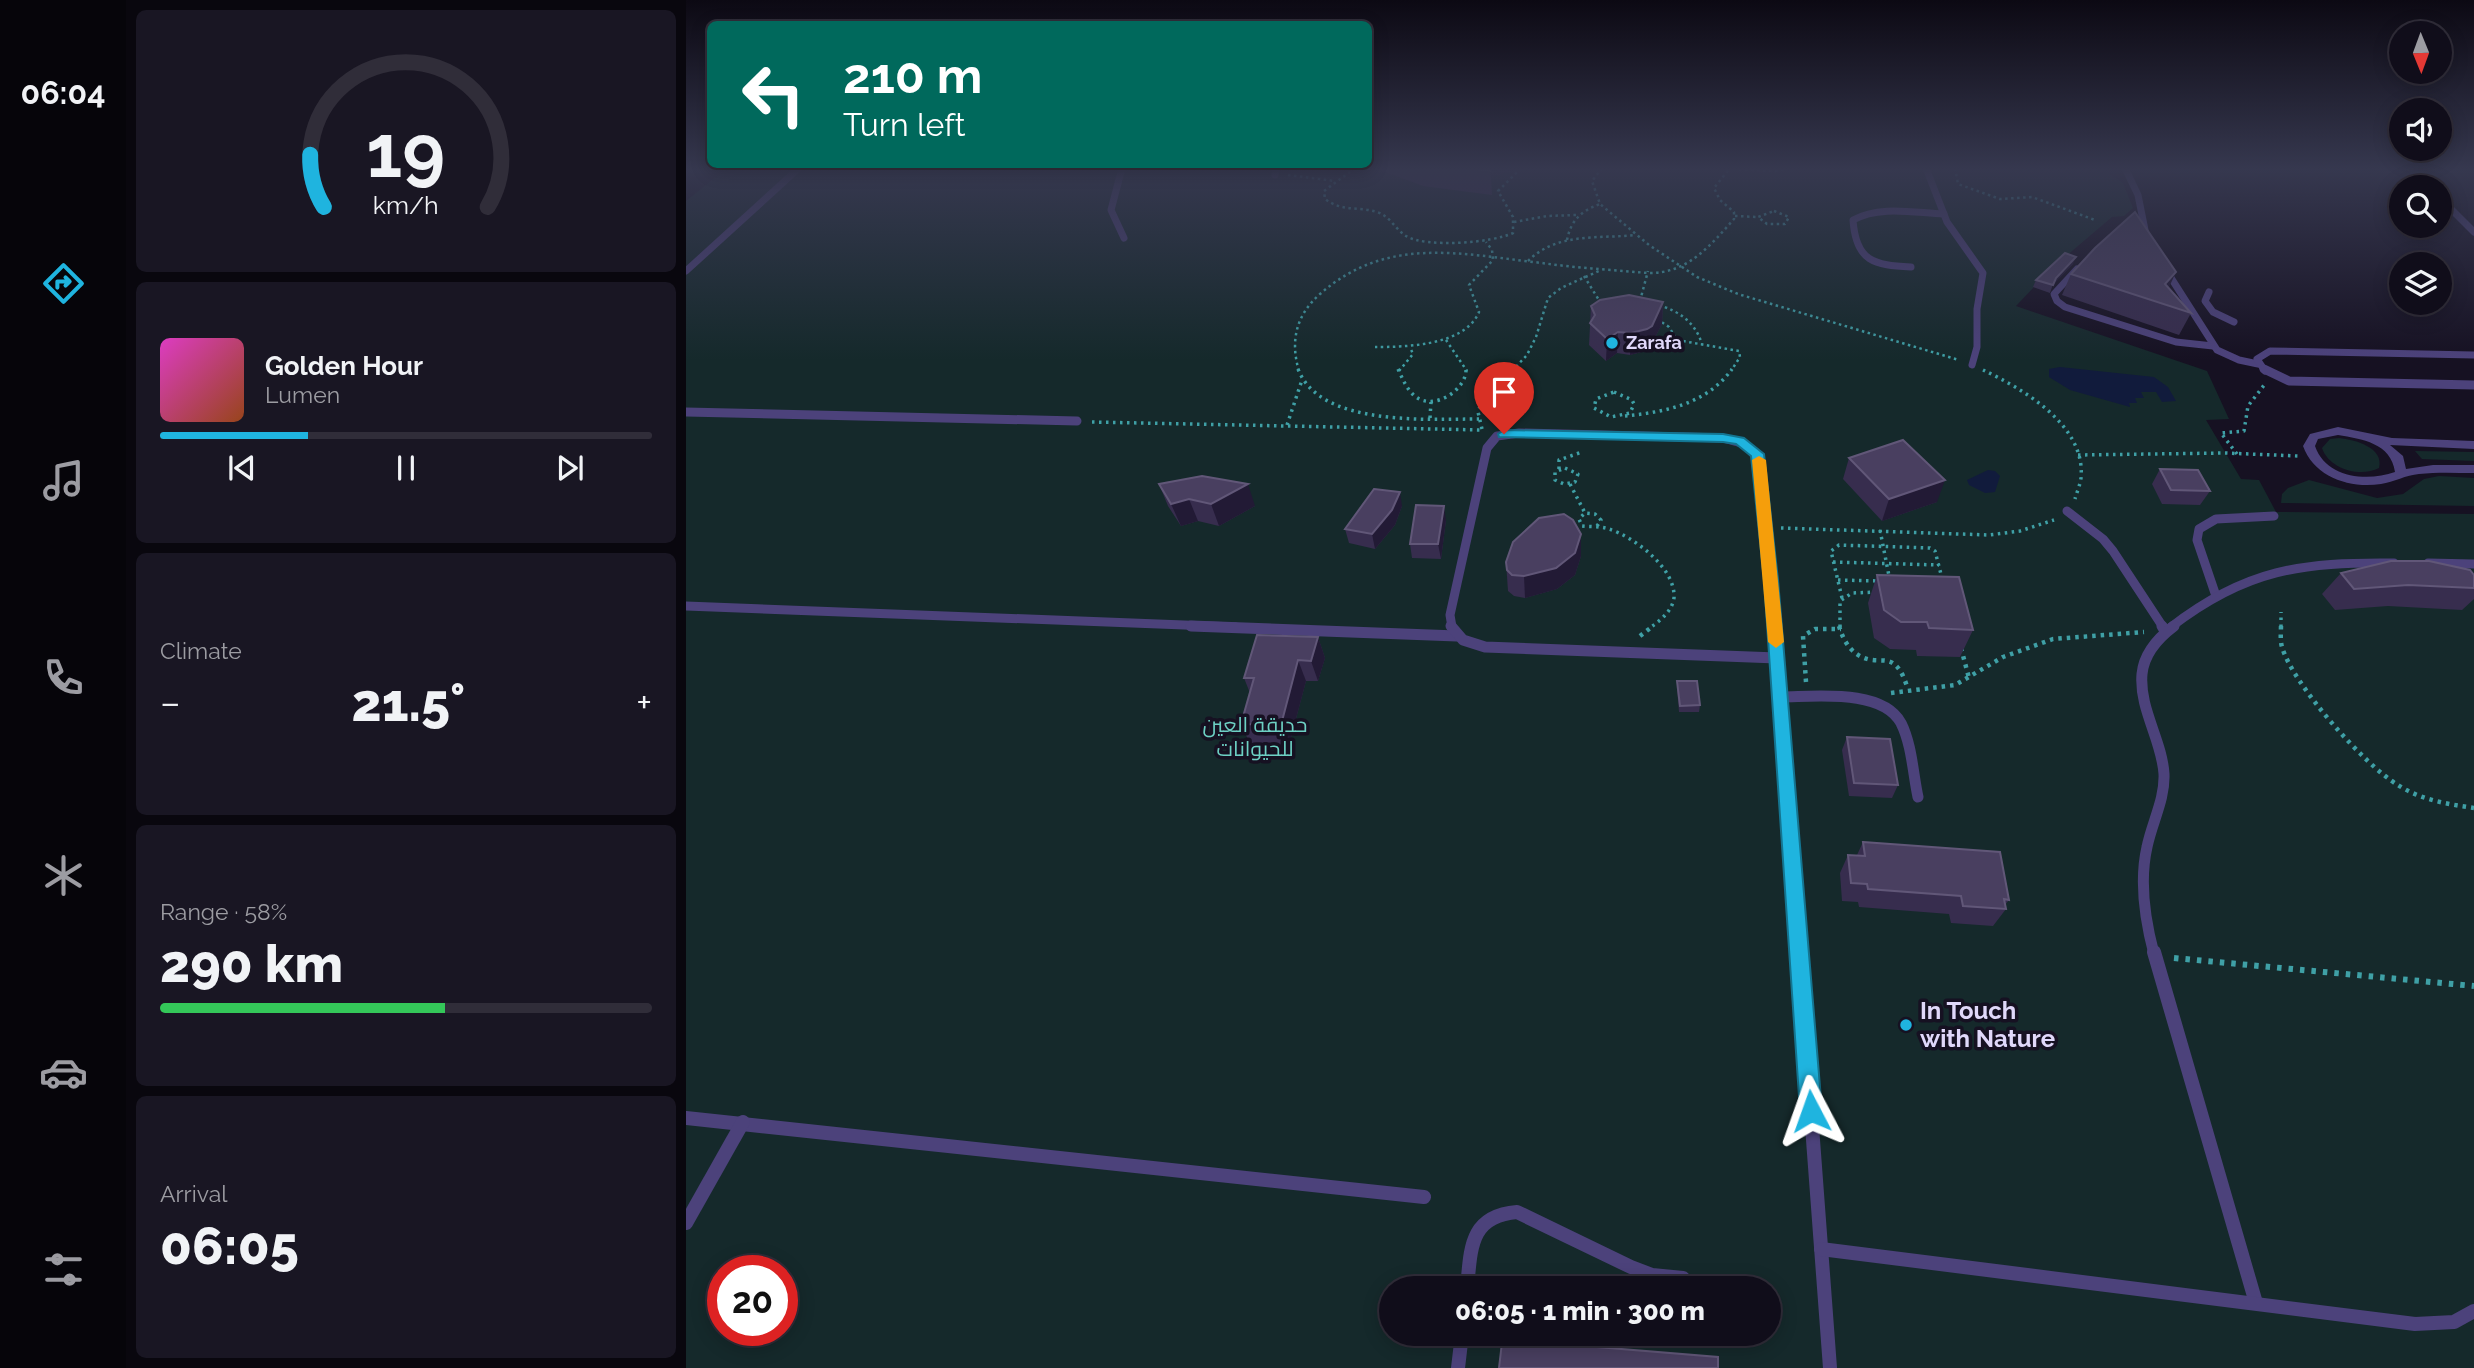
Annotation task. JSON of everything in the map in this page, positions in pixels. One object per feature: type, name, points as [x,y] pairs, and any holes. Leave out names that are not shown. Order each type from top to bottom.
[{"type":"street","points":[[2474,445],[2375,439],[2349,433],[2320,434],[2310,442],[2313,456],[2326,468],[2348,478],[2373,481],[2424,469],[2474,469]]},
{"type":"street","points":[[2375,439],[2394,452],[2399,459],[2401,473]]},
{"type":"lane","points":[[686,271],[729,232]]},
{"type":"lane","points":[[1121,232],[1124,238]]},
{"type":"lane","points":[[1855,232],[1863,257],[1881,265],[1911,267]]},
{"type":"lane","points":[[1954,232],[1981,268],[1984,278],[1978,301],[1978,345],[1972,365]]},
{"type":"lane","points":[[2146,232],[2148,239]]},
{"type":"lane","points":[[2084,262],[2055,292],[2055,298],[2060,304],[2176,341],[2213,346]]},
{"type":"lane","points":[[2161,263],[2213,346],[2230,357],[2258,364],[2273,376],[2297,382],[2474,384]]},
{"type":"lane","points":[[2209,292],[2205,296],[2208,306],[2234,322]]},
{"type":"lane","points":[[2258,364],[2259,355],[2270,351],[2474,355]]},
{"type":"lane","points":[[686,412],[1077,421]]},
{"type":"lane","points":[[1457,636],[1450,622],[1450,614],[1487,447],[1493,439],[1511,433],[1723,438],[1740,441],[1753,449],[1759,460],[1777,658],[1830,1368]]},
{"type":"lane","points":[[2067,510],[2113,551],[2164,633]]},
{"type":"lane","points":[[2216,596],[2197,540],[2199,529],[2216,519],[2274,516]]},
{"type":"lane","points":[[2256,1303],[2155,956],[2143,897],[2143,864],[2164,788],[2164,771],[2157,734],[2144,699],[2142,673],[2146,658],[2164,633],[2216,596],[2252,578],[2292,566],[2339,562],[2407,563]]},
{"type":"lane","points":[[2420,563],[2474,564]]},
{"type":"lane","points":[[686,606],[1457,636],[1473,646],[1483,648],[1777,658]]},
{"type":"lane","points":[[1780,696],[1878,702],[1887,707],[1900,720],[1918,797]]},
{"type":"lane","points":[[686,1118],[1424,1197]]},
{"type":"lane","points":[[686,1223],[743,1122]]},
{"type":"lane","points":[[1468,1276],[1471,1250],[1479,1227],[1496,1213],[1507,1211],[1526,1216],[1631,1267],[1662,1276]]},
{"type":"lane","points":[[1821,1249],[2437,1325],[2468,1318],[2474,1311]]},
{"type":"lane","points":[[1458,1368],[1461,1346]]},
{"type":"path","points":[[1402,232],[1408,238],[1485,241],[1508,236],[1512,232]]},
{"type":"path","points":[[1567,240],[1568,232]]},
{"type":"path","points":[[1633,232],[1679,269],[1704,282],[1972,365],[2003,379],[2045,408],[2064,429],[2078,455],[2079,491],[2067,510],[2046,523],[2006,533],[1972,535],[1766,527]]},
{"type":"path","points":[[1479,419],[1381,414],[1340,407],[1316,395],[1302,380],[1296,362],[1294,342],[1297,321],[1318,295],[1349,274],[1378,260],[1405,253],[1446,251],[1605,269],[1679,269],[1718,232]]},
{"type":"path","points":[[1528,261],[1543,248],[1567,240],[1637,235]]},
{"type":"path","points":[[1485,241],[1494,255]]},
{"type":"path","points":[[1375,347],[1432,345],[1446,340],[1479,316],[1469,285],[1470,281],[1491,264],[1494,255]]},
{"type":"path","points":[[1493,439],[1483,430],[1479,419],[1482,404],[1520,365],[1532,346],[1548,298],[1584,276],[1605,269]]},
{"type":"path","points":[[1637,312],[1648,271]]},
{"type":"path","points":[[1584,276],[1606,311]]},
{"type":"path","points":[[1640,300],[1647,302]]},
{"type":"path","points":[[1654,303],[1688,320],[1695,327],[1702,344]]},
{"type":"path","points":[[1625,416],[1633,408],[1632,400],[1628,396],[1614,392],[1596,399],[1594,408],[1602,415],[1625,416],[1680,407],[1718,388],[1729,377],[1740,353],[1733,348],[1677,340],[1669,327],[1651,317]]},
{"type":"path","points":[[1410,347],[1413,354],[1398,369],[1402,380],[1418,399],[1431,401],[1444,398],[1459,387],[1466,376],[1463,362],[1446,340]]},
{"type":"path","points":[[2237,454],[2221,433],[2244,431],[2243,414],[2249,399],[2273,376]]},
{"type":"path","points":[[1287,425],[1302,380]]},
{"type":"path","points":[[1430,418],[1431,401]]},
{"type":"path","points":[[1077,421],[1483,430]]},
{"type":"path","points":[[2078,455],[2313,456]]},
{"type":"path","points":[[1565,468],[1576,471],[1578,478],[1570,484],[1559,483],[1553,476],[1555,472],[1565,468]]},
{"type":"path","points":[[1570,484],[1585,513]]},
{"type":"path","points":[[1585,513],[1579,519],[1582,526],[1597,526],[1625,537],[1642,548],[1665,571],[1675,593],[1668,612],[1622,653]]},
{"type":"path","points":[[1585,513],[1599,516],[1600,523],[1597,526]]},
{"type":"path","points":[[1880,530],[1892,592]]},
{"type":"path","points":[[1908,689],[1898,668],[1892,663],[1864,659],[1853,653],[1843,640],[1838,608],[1842,597],[1831,551],[1835,546],[1930,548],[1935,551],[1945,590]]},
{"type":"path","points":[[1833,562],[1939,565]]},
{"type":"path","points":[[1838,580],[1904,582]]},
{"type":"path","points":[[1930,582],[1943,583]]},
{"type":"path","points":[[1842,597],[1858,592],[1884,592]]},
{"type":"path","points":[[2281,612],[2281,647],[2304,685],[2350,748],[2372,769],[2401,788],[2432,801],[2474,808]]},
{"type":"path","points":[[1808,697],[1802,636],[1815,629],[1841,629]]},
{"type":"path","points":[[1878,702],[1895,691],[1945,687],[1969,678],[2003,657],[2053,639],[2109,632],[2164,633]]},
{"type":"path","points":[[1958,638],[1969,678]]},
{"type":"path","points":[[2155,956],[2474,986]]},
{"type":"green space","name":"حديقة العين للحيوانات","points":[[686,232],[2095,232],[2051,269],[2016,306],[2207,371],[2229,419],[2206,420],[2241,479],[2259,480],[2276,512],[2474,514],[2474,1368],[686,1368]]},
{"type":"green space","points":[[2339,438],[2360,443],[2373,450],[2379,461],[2379,468],[2354,472],[2331,461],[2322,448],[2330,439]]},
{"type":"green space","points":[[2415,451],[2474,452],[2474,461],[2422,459]]},
{"type":"green space","points":[[2439,476],[2474,478],[2474,506],[2281,503],[2282,494],[2288,488],[2309,480],[2377,498],[2403,494],[2424,479]]},
{"type":"water","points":[[2060,367],[2154,377],[2168,387],[2176,401],[2162,402],[2156,392],[2141,392],[2144,398],[2135,398],[2137,403],[2129,403],[2130,407],[2070,390],[2049,377],[2049,369]]},
{"type":"water","points":[[1988,470],[1995,471],[2000,476],[1995,492],[1985,493],[1969,485],[1967,480]]},
{"type":"building","points":[[2113,232],[2149,232],[2176,272],[2165,284],[2191,313],[2071,274]]},
{"type":"building","points":[[2065,253],[2076,257],[2056,278],[2053,285],[2036,280]]},
{"type":"building","points":[[1629,295],[1663,302],[1652,326],[1631,333],[1618,332],[1607,339],[1590,323],[1595,315],[1591,306],[1600,300]]},
{"type":"building","points":[[1903,440],[1945,480],[1889,499],[1849,458]]},
{"type":"building","points":[[2160,469],[2198,470],[2210,491],[2171,490]]},
{"type":"building","points":[[1202,476],[1248,484],[1211,504],[1189,499],[1171,504],[1159,484]]},
{"type":"building","points":[[1374,489],[1400,492],[1392,510],[1372,534],[1345,529]]},
{"type":"building","points":[[1416,505],[1444,506],[1438,544],[1410,544]]},
{"type":"building","points":[[1564,514],[1573,520],[1581,534],[1575,553],[1556,568],[1524,576],[1512,575],[1507,570],[1506,562],[1513,542],[1539,518]]},
{"type":"building","points":[[2391,561],[2429,561],[2470,570],[2474,575],[2474,588],[2408,585],[2354,589],[2341,573]]},
{"type":"building","points":[[1877,575],[1959,577],[1973,630],[1929,628],[1927,622],[1901,622],[1884,610]]},
{"type":"building","points":[[1257,635],[1318,637],[1311,661],[1298,660],[1281,725],[1241,724],[1254,678],[1244,678]]},
{"type":"building","points":[[1677,681],[1697,681],[1700,705],[1680,706]]},
{"type":"building","points":[[1847,737],[1890,739],[1898,785],[1854,783]]},
{"type":"building","points":[[1863,842],[2000,852],[2009,900],[2004,899],[2006,909],[1963,906],[1961,896],[1868,889],[1867,884],[1851,883],[1848,855],[1865,856]]},
{"type":"building","points":[[1502,1346],[1585,1346],[1718,1357],[1718,1368],[1499,1368]]},
{"type":"slow traffic","points":[[1759,460],[1776,642]]},
{"type":"place","name":"Zarafa","points":[[1612,343]]},
{"type":"place","name":"In Touch with Nature","points":[[1906,1025]]},
{"type":"route","points":[[1504,434],[1723,438],[1740,441],[1757,454],[1771,580],[1811,1111]]}]
